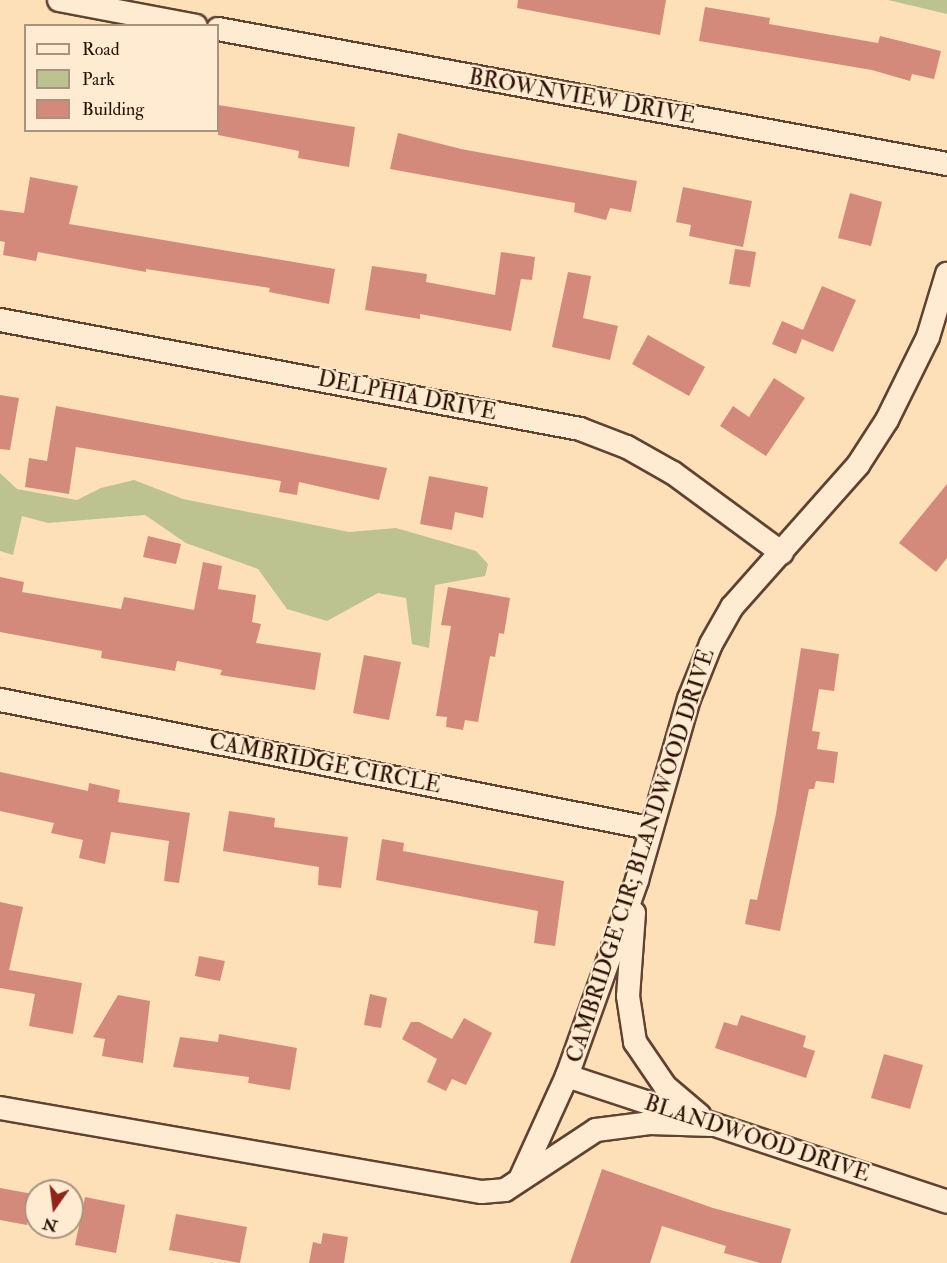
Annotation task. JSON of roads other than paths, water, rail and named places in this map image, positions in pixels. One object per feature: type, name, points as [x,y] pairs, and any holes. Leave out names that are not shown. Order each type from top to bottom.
[{"type":"street","points":[[58,0],[185,24]]},
{"type":"street","name":"BROWNVIEW DRIVE","points":[[219,29],[947,164]]},
{"type":"street","name":"CAMBRIDGE CIR; BLANDWOOD DRIVE","points":[[521,1177],[567,1076],[637,880],[650,828],[689,699],[711,644],[732,607],[858,465],[888,420],[928,337],[947,274]]},
{"type":"street","name":"DELPHIA DRIVE","points":[[0,320],[580,429],[627,447],[673,473],[782,553]]},
{"type":"street","name":"CAMBRIDGE CIRCLE","points":[[0,700],[650,828]]},
{"type":"street","points":[[637,880],[628,996],[635,1042],[665,1086],[712,1125]]},
{"type":"street","name":"BLANDWOOD DRIVE","points":[[567,1076],[947,1202]]},
{"type":"street","points":[[0,1108],[482,1192],[505,1190],[521,1177],[596,1130],[650,1123],[712,1125]]}]
